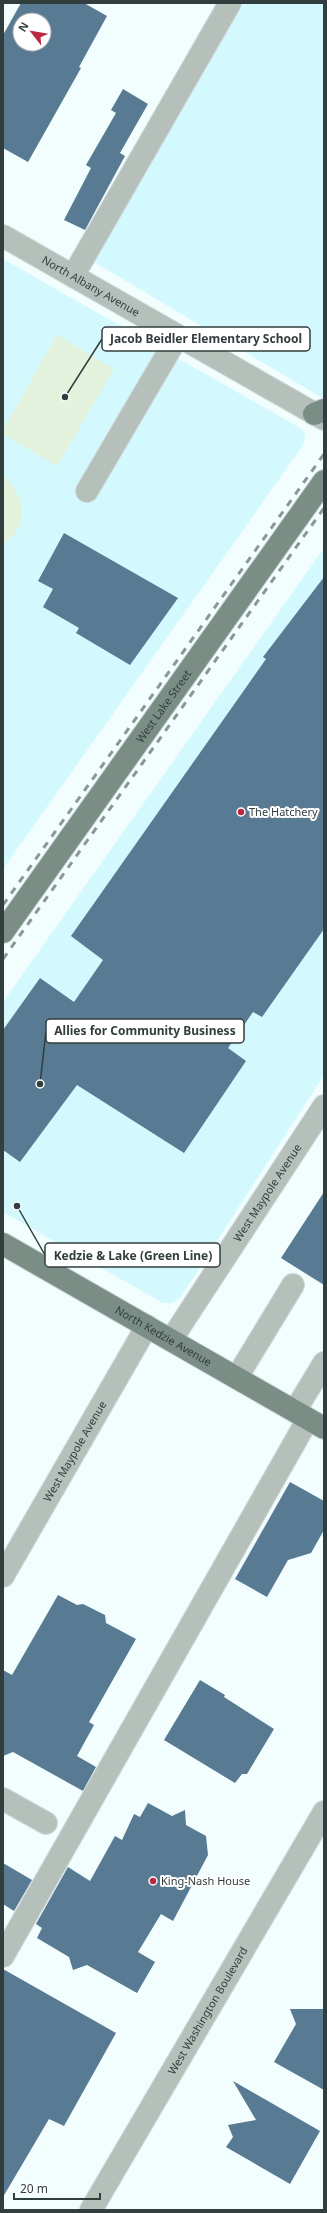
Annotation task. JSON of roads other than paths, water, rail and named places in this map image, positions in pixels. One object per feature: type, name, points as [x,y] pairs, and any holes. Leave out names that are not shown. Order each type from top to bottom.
[{"type":"main road","name":"West Lake Street","points":[[3,932],[324,481]]},
{"type":"main road","name":"North Kedzie Avenue","points":[[3,1244],[309,1419]]},
{"type":"street","points":[[73,276],[230,3]]},
{"type":"street","name":"North Albany Avenue","points":[[3,236],[178,336],[321,414]]},
{"type":"street","points":[[87,491],[178,336]]},
{"type":"street","name":"West Maypole Avenue","points":[[171,1340],[324,1106]]},
{"type":"street","points":[[237,1377],[293,1285]]},
{"type":"street","name":"West Maypole Avenue","points":[[3,1576],[147,1326]]},
{"type":"street","points":[[3,1956],[309,1419],[324,1363]]},
{"type":"street","points":[[3,1799],[46,1823]]},
{"type":"street","name":"West Washington Boulevard","points":[[91,2210],[324,1812]]},
{"type":"railway","points":[[3,905],[324,454]]},
{"type":"railway","points":[[3,959],[324,508]]},
{"type":"place","name":"Jacob Beidler Elementary School","points":[[65,397]]},
{"type":"place","name":"The Hatchery","points":[[241,812]]},
{"type":"place","name":"Allies for Community Business","points":[[40,1084]]},
{"type":"place","name":"Kedzie & Lake (Green Line)","points":[[17,1206]]},
{"type":"place","name":"King-Nash House","points":[[153,1881]]}]
